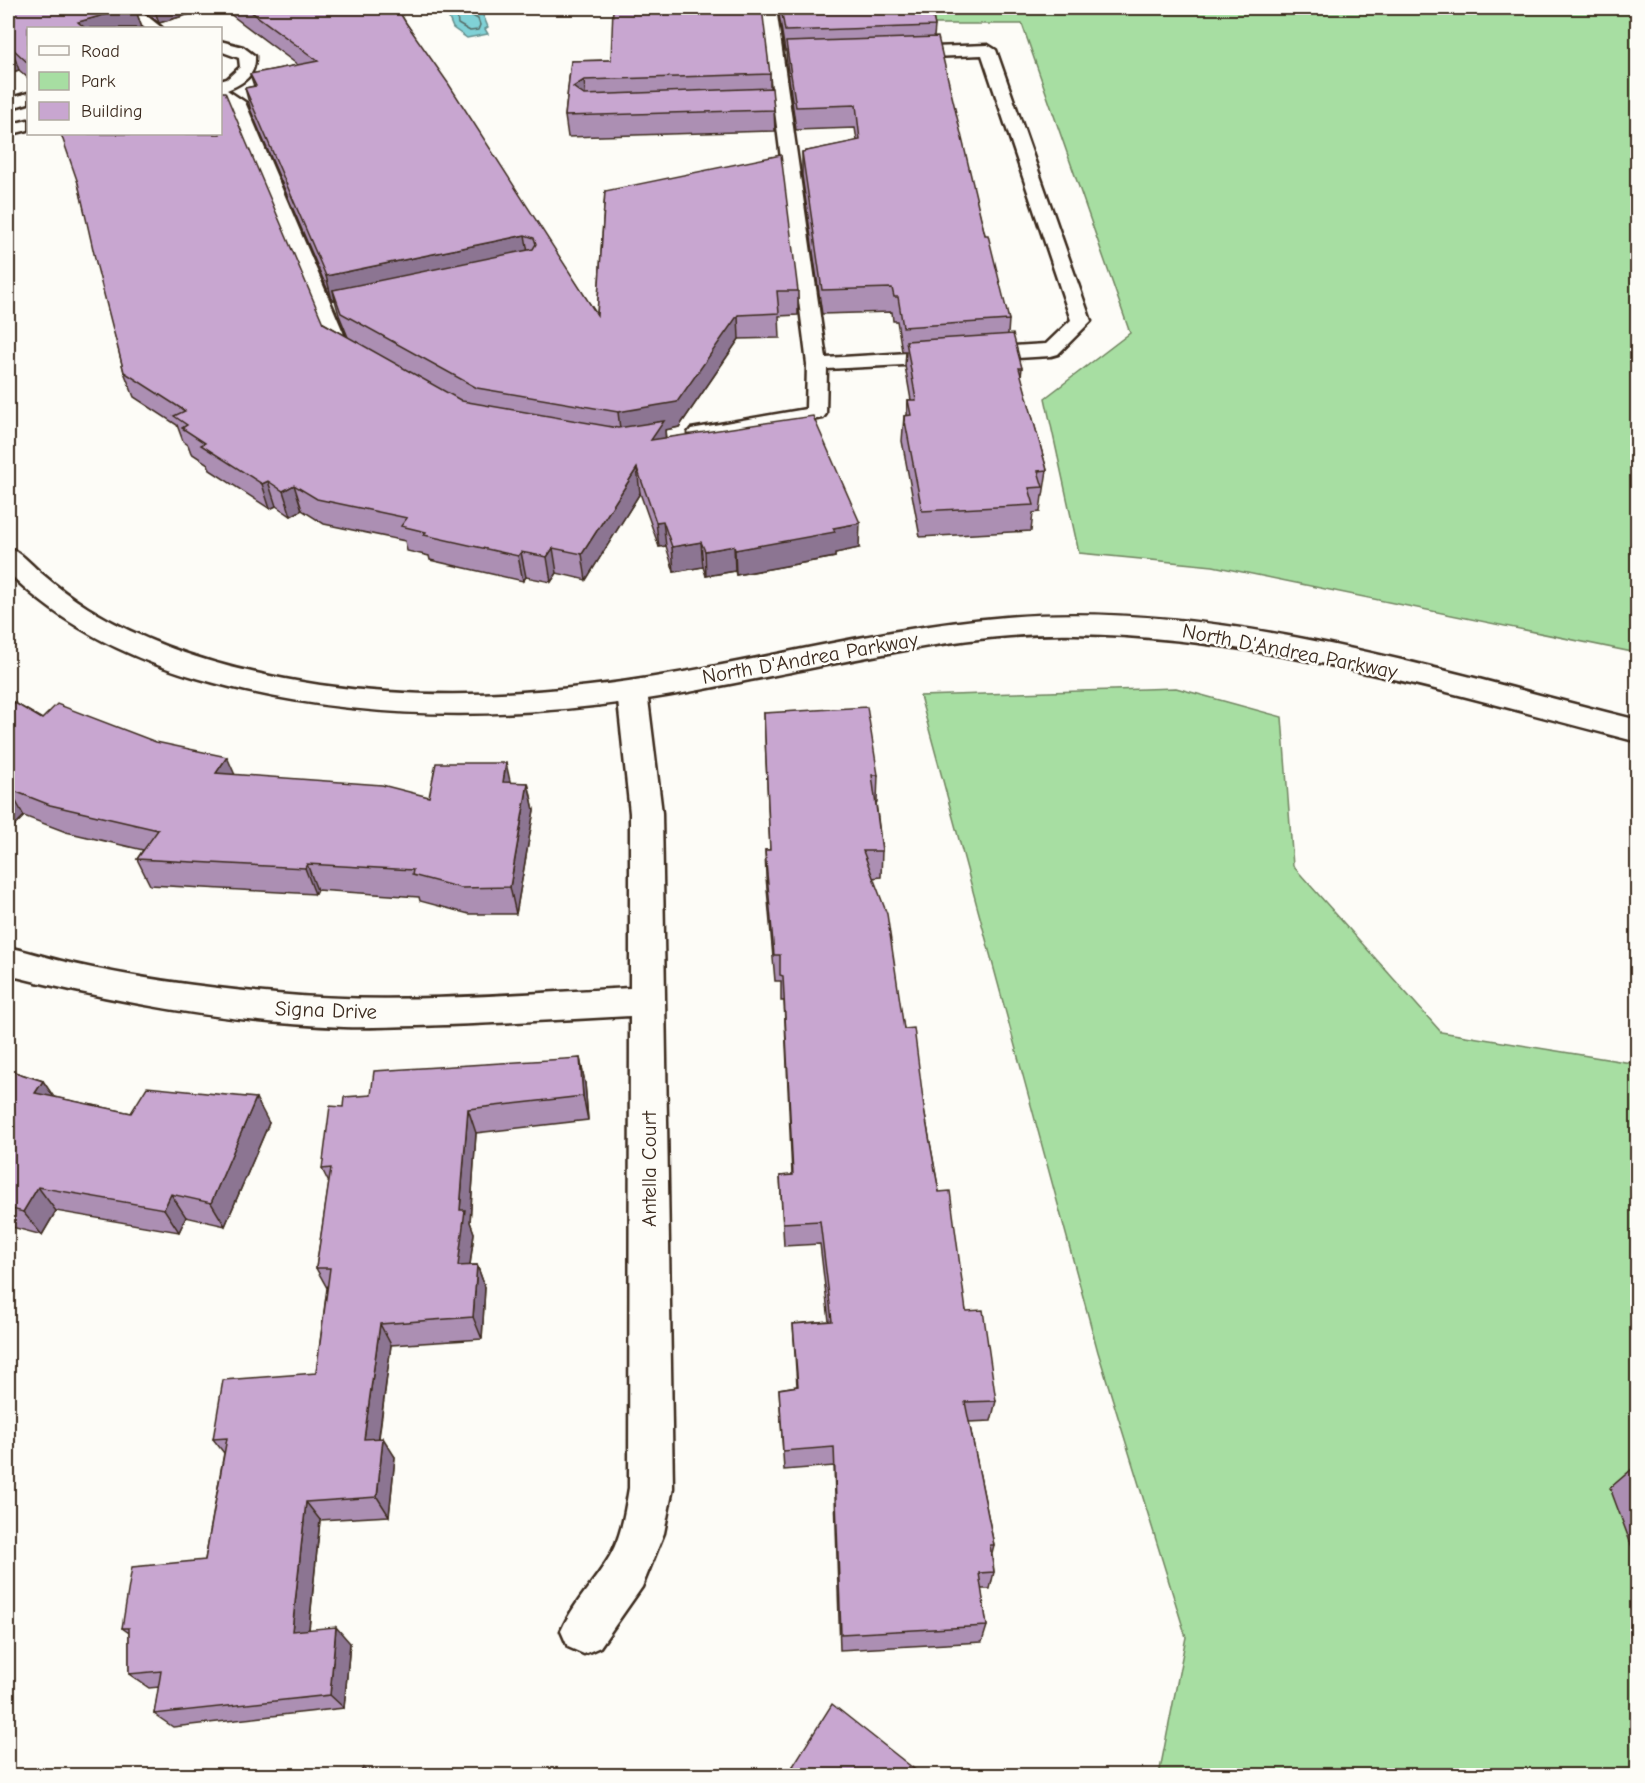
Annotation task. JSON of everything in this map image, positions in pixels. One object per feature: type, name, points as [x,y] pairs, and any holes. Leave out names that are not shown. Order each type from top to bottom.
[{"type":"street","name":"North D'Andrea Parkway","points":[[8,557],[50,596],[73,613],[143,649],[191,666],[284,691],[381,703],[543,701],[632,691],[947,633],[1040,624],[1118,624],[1213,634],[1311,651],[1638,731]]},
{"type":"street","name":"Antella Court","points":[[584,1631],[626,1571],[642,1533],[651,1488],[646,813],[632,691]]},
{"type":"street","name":"Signa Drive","points":[[8,961],[74,978],[195,1000],[277,1009],[346,1012],[486,1011],[648,1001]]},
{"type":"lane","points":[[128,8],[153,27]]},
{"type":"lane","points":[[678,436],[816,414],[817,364],[783,101],[783,58],[770,8]]},
{"type":"lane","points":[[222,46],[238,50],[247,56],[248,68],[233,82],[222,86]]},
{"type":"lane","points":[[817,364],[1051,350],[1081,321],[988,50],[894,54]]},
{"type":"lane","points":[[222,93],[237,102],[338,342],[377,364]]},
{"type":"lane","points":[[8,104],[27,98]]},
{"type":"lane","points":[[760,102],[783,101]]},
{"type":"lane","points":[[8,130],[27,125]]},
{"type":"lane","points":[[325,310],[347,305]]},
{"type":"green space","points":[[928,8],[1637,8],[1637,653],[1213,566],[1079,553],[1045,398],[1130,333],[1022,24],[933,24]]},
{"type":"green space","points":[[1176,688],[1282,717],[1293,866],[1441,1032],[1637,1064],[1637,1775],[1159,1775],[1186,1637],[1098,1352],[920,696]]},
{"type":"water","points":[[471,8],[483,15],[488,34],[467,38],[453,28],[448,16],[451,14],[450,9]]},
{"type":"building","points":[[8,8],[129,8],[78,22],[84,27],[27,27],[27,62],[11,47],[8,48]]},
{"type":"building","points":[[246,8],[397,8],[597,315],[605,191],[781,155],[798,291],[777,291],[779,313],[738,315],[677,402],[618,412],[477,388],[341,313],[333,290],[533,249],[536,244],[534,238],[525,235],[326,276],[245,88],[256,86],[250,74],[318,61]]},
{"type":"building","points":[[613,8],[762,8],[770,74],[584,80],[573,87],[584,95],[772,88],[774,110],[565,116],[571,61],[611,60]]},
{"type":"building","points":[[781,8],[931,8],[935,26],[785,31]]},
{"type":"building","points":[[938,37],[985,235],[988,235],[1009,320],[903,327],[898,297],[894,297],[892,288],[822,290],[802,152],[860,140],[856,105],[796,107],[786,42]]},
{"type":"building","points":[[222,92],[225,92],[323,323],[462,401],[618,428],[664,421],[651,440],[813,416],[860,523],[833,528],[835,532],[735,550],[734,546],[705,551],[701,542],[672,547],[663,521],[656,522],[637,468],[582,554],[553,548],[547,557],[521,552],[518,556],[424,535],[426,532],[401,526],[407,518],[317,499],[294,485],[283,491],[268,481],[262,484],[201,445],[205,443],[182,428],[187,425],[174,416],[185,411],[124,372],[78,183],[61,135],[222,135]]},
{"type":"building","points":[[1013,334],[1022,368],[1019,368],[1047,470],[1038,471],[1043,487],[1029,488],[1034,505],[922,511],[904,416],[911,415],[908,400],[916,400],[906,341]]},
{"type":"building","points":[[8,699],[42,719],[57,704],[156,742],[227,757],[216,773],[382,785],[429,797],[436,763],[506,763],[503,782],[528,783],[510,887],[461,888],[412,875],[413,870],[307,864],[305,868],[137,859],[158,830],[50,805],[8,790]]},
{"type":"building","points":[[867,707],[878,775],[872,775],[882,851],[863,851],[887,914],[904,1029],[914,1028],[925,1115],[939,1192],[950,1191],[966,1311],[983,1310],[996,1401],[965,1402],[994,1545],[990,1545],[994,1572],[979,1573],[987,1626],[841,1634],[834,1447],[783,1451],[779,1389],[798,1386],[793,1324],[832,1321],[820,1221],[783,1223],[780,1176],[793,1175],[783,976],[780,975],[780,955],[774,955],[765,850],[770,850],[764,713]]},
{"type":"building","points":[[580,1058],[583,1096],[468,1109],[460,1210],[465,1210],[458,1266],[477,1265],[473,1317],[380,1324],[364,1439],[383,1438],[377,1497],[306,1502],[292,1631],[336,1627],[330,1695],[154,1714],[161,1671],[129,1674],[129,1628],[122,1628],[132,1567],[205,1560],[227,1438],[213,1439],[223,1380],[316,1373],[330,1268],[316,1268],[331,1168],[322,1169],[330,1106],[343,1107],[344,1097],[371,1095],[374,1071]]},
{"type":"building","points":[[8,1070],[43,1081],[35,1093],[131,1113],[147,1087],[256,1098],[211,1203],[171,1194],[164,1209],[38,1187],[23,1212],[8,1208]]},
{"type":"building","points":[[832,1704],[923,1776],[796,1776],[799,1771],[793,1766]]},
{"type":"building","points":[[363,1768],[372,1776],[358,1776]]}]
